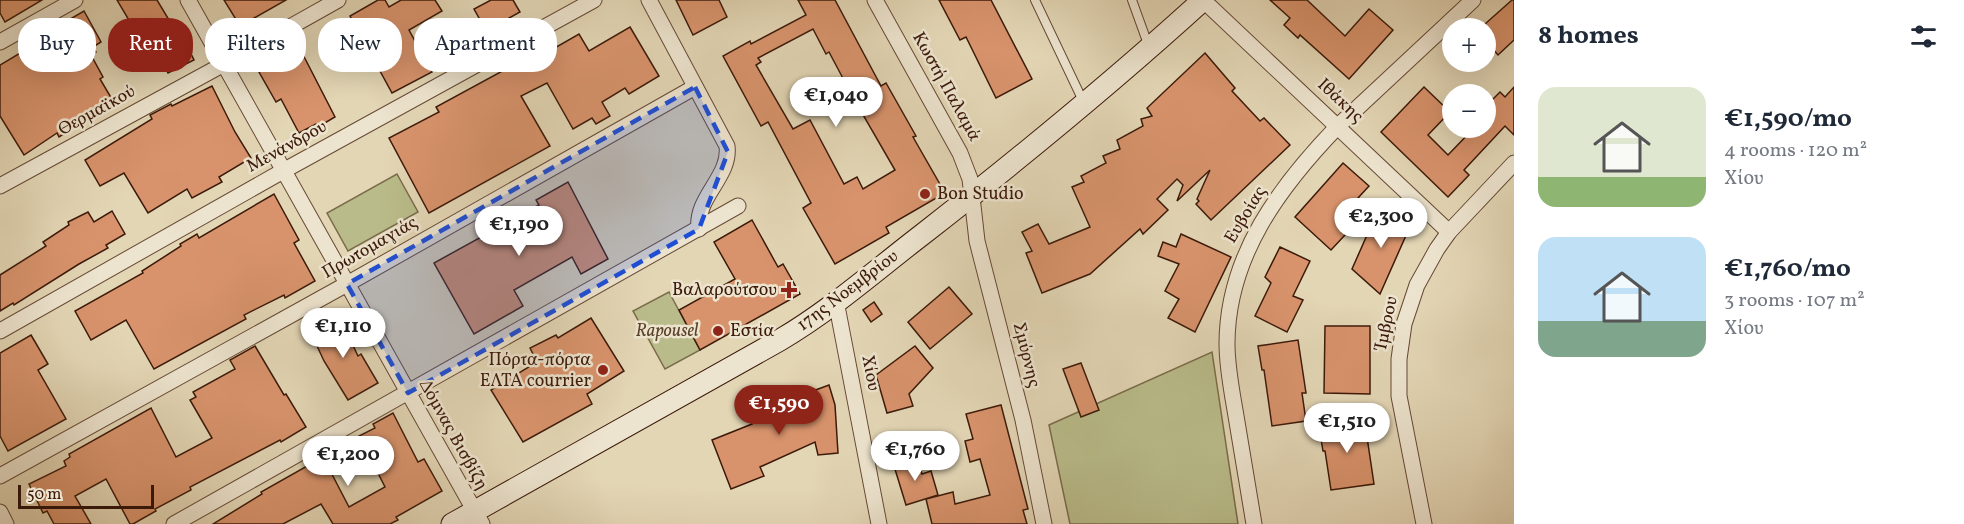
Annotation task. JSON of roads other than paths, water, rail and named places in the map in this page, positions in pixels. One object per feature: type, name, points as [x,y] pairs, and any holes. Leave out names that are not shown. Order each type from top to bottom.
[{"type":"street","points":[[0,42],[75,0]]},
{"type":"street","name":"Δόμνας Βισβίζη","points":[[188,0],[205,30]]},
{"type":"street","name":"Θερμαϊκού","points":[[306,18],[338,0]]},
{"type":"street","name":"Μενάνδρου","points":[[0,331],[283,171],[594,0]]},
{"type":"street","points":[[649,0],[725,142],[728,152],[724,166],[702,204],[698,216],[699,229]]},
{"type":"street","name":"Κωστή Παλαμά","points":[[875,0],[960,153],[970,179],[972,196]]},
{"type":"street","name":"17ης Νοεμβρίου","points":[[452,524],[478,518],[817,316],[972,196],[1085,104],[1203,0]]},
{"type":"street","name":"Ιθάκης","points":[[1203,0],[1449,232]]},
{"type":"street","name":"Ευβοίας","points":[[1254,524],[1228,366],[1227,334],[1232,299],[1244,256],[1260,224],[1298,172],[1338,126],[1473,0]]},
{"type":"street","name":"Θερμαϊκού","points":[[0,186],[209,72]]},
{"type":"street","name":"Δόμνας Βισβίζη","points":[[228,72],[478,518]]},
{"type":"street","name":"Πρωτομαγιάς","points":[[0,476],[347,284],[695,87]]},
{"type":"street","name":"Ίμβρου","points":[[1424,524],[1398,389],[1404,324],[1417,285],[1430,259],[1449,232],[1514,163]]},
{"type":"street","name":"Σμύρνης","points":[[972,196],[977,241],[1023,420],[1044,524]]},
{"type":"street","points":[[174,524],[738,206]]},
{"type":"street","name":"Χίου","points":[[836,301],[879,524]]},
{"type":"street","points":[[0,512],[6,524]]},
{"type":"lane","points":[[1035,0],[1085,104]]},
{"type":"lane","points":[[1132,0],[1150,48]]},
{"type":"place","name":"Bon Studio","points":[[925,194]]},
{"type":"place","name":"Βαλαρούτσου","points":[[789,290]]},
{"type":"place","name":"Εστία","points":[[718,331]]},
{"type":"place","name":"Πόρτα-πόρτα ΕΛΤΑ courrier","points":[[603,370]]},
{"type":"park label","name":"Rapousel","points":[[667,331]]}]
